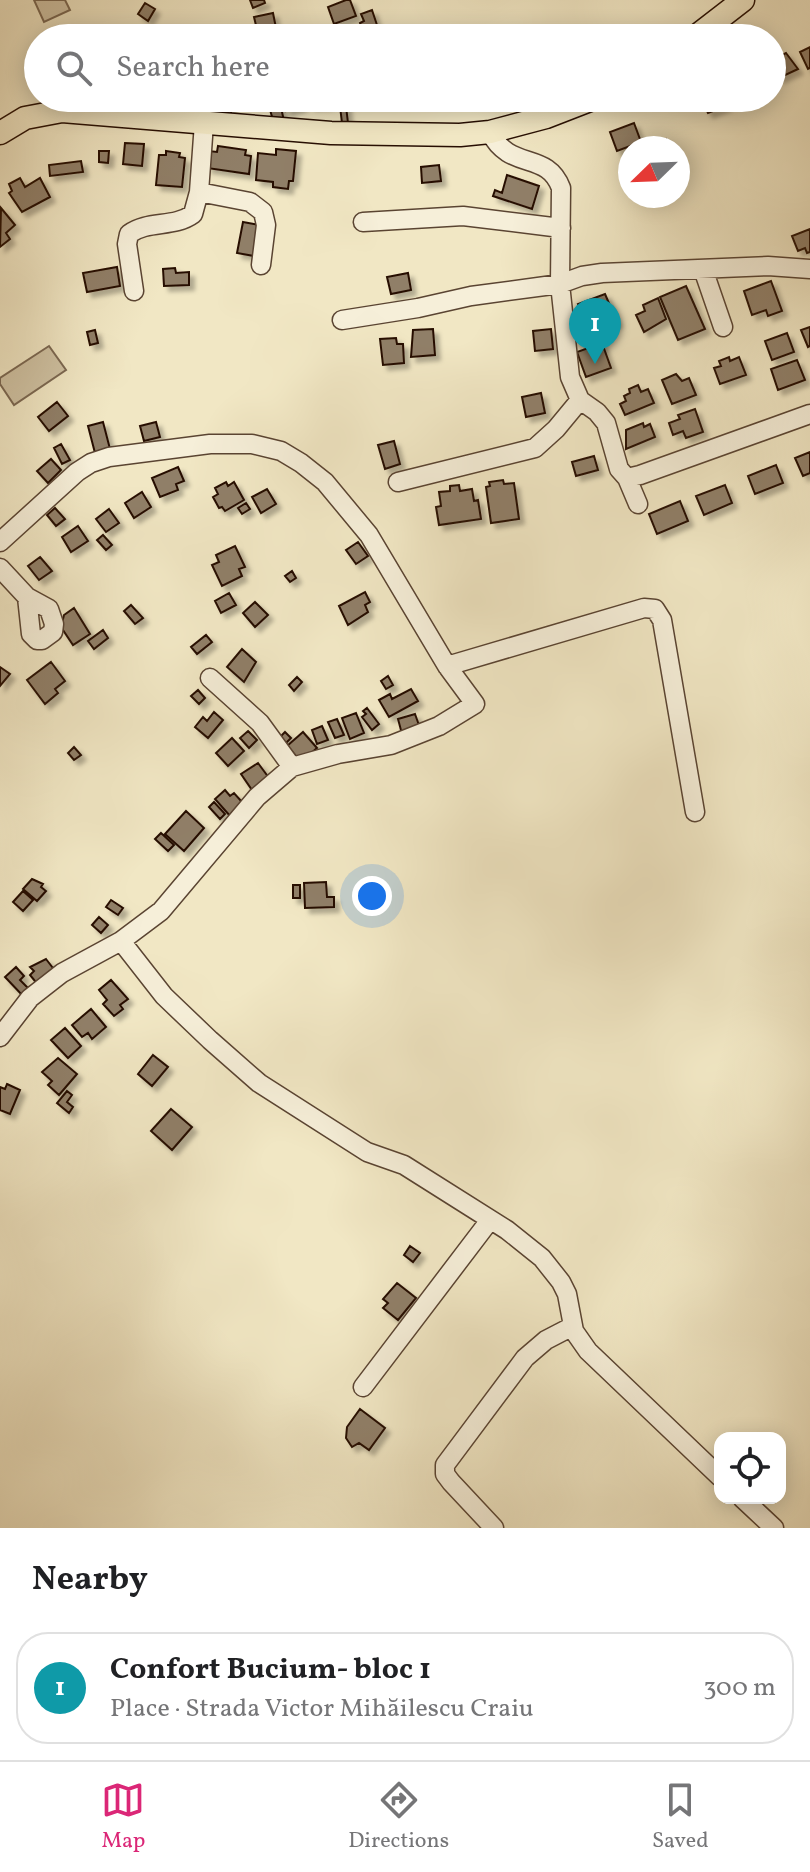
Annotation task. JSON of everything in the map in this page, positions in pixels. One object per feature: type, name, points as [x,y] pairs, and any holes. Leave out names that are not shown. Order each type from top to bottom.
[{"type":"main road","points":[[712,24],[743,0]]},
{"type":"main road","points":[[0,133],[25,118],[57,112]]},
{"type":"main road","points":[[74,112],[331,133],[460,135],[490,132],[559,112]]},
{"type":"street","points":[[134,291],[127,244],[129,234],[141,228],[187,219],[193,214],[199,192],[204,123]]},
{"type":"street","points":[[490,132],[504,152],[549,169],[557,177],[561,188],[560,284],[570,377],[580,400],[606,423],[619,469],[627,478],[638,504]]},
{"type":"street","points":[[199,192],[250,202],[263,212],[266,225],[261,265]]},
{"type":"street","points":[[363,222],[463,216],[561,228]]},
{"type":"street","points":[[342,320],[471,296],[560,284],[602,273],[768,266],[810,269]]},
{"type":"street","points":[[703,269],[723,327]]},
{"type":"street","points":[[398,482],[535,448],[580,400]]},
{"type":"street","points":[[627,478],[810,414]]},
{"type":"street","points":[[0,542],[77,472],[109,457],[210,444],[252,444],[281,451],[325,482],[369,535],[447,666],[475,704],[439,726],[391,745],[338,754],[292,767],[257,797],[161,911],[121,941],[62,973],[30,998],[0,1037]]},
{"type":"street","points":[[0,568],[27,597]]},
{"type":"street","points":[[447,666],[644,608],[655,609],[662,620],[695,812]]},
{"type":"street","points":[[210,678],[260,723],[292,767]]},
{"type":"street","points":[[121,941],[164,996],[259,1083],[367,1152],[404,1165],[490,1220],[542,1258],[567,1294],[573,1326],[588,1351],[714,1471]]},
{"type":"street","points":[[363,1387],[490,1220]]},
{"type":"street","points":[[494,1528],[451,1482],[445,1474],[445,1465],[532,1350],[573,1326]]},
{"type":"street","points":[[748,1504],[774,1528]]},
{"type":"shaded area","points":[[34,0],[65,0],[70,10],[44,22]]},
{"type":"shaded area","points":[[49,346],[66,370],[14,405],[0,384],[0,378]]},
{"type":"building","points":[[250,0],[264,0],[265,3],[253,8]]},
{"type":"building","points":[[350,0],[356,16],[334,24],[328,7]]},
{"type":"building","points":[[145,3],[155,9],[148,21],[138,14]]},
{"type":"building","points":[[372,10],[377,24],[360,24],[364,21],[361,14]]},
{"type":"building","points":[[273,13],[275,24],[256,24],[254,17]]},
{"type":"building","points":[[810,47],[810,68],[808,69],[800,52]]},
{"type":"building","points":[[786,53],[798,69],[786,75]]},
{"type":"building","points":[[214,112],[231,112],[231,116],[214,116]]},
{"type":"building","points":[[271,112],[282,112],[284,121],[274,124]]},
{"type":"building","points":[[341,112],[347,112],[348,123],[342,123]]},
{"type":"building","points":[[634,123],[639,136],[618,136],[617,151],[610,132]]},
{"type":"building","points":[[125,143],[144,144],[142,166],[123,164]]},
{"type":"building","points":[[218,146],[246,150],[245,155],[251,156],[249,174],[207,168],[209,151],[217,152]]},
{"type":"building","points":[[276,149],[296,151],[293,181],[289,181],[288,189],[273,187],[273,182],[256,180],[258,153],[276,155]]},
{"type":"building","points":[[99,151],[109,151],[108,163],[99,162]]},
{"type":"building","points":[[166,151],[180,153],[179,157],[185,158],[182,187],[156,185],[159,155],[166,155]]},
{"type":"building","points":[[81,161],[83,172],[50,176],[49,165]]},
{"type":"building","points":[[439,165],[441,181],[422,183],[421,167]]},
{"type":"building","points":[[507,175],[539,186],[532,209],[493,196],[495,190],[502,193]]},
{"type":"building","points":[[20,178],[25,187],[40,178],[50,197],[22,212],[9,193],[12,191],[9,184]]},
{"type":"building","points":[[1,208],[15,225],[6,233],[10,239],[0,247]]},
{"type":"building","points":[[243,222],[259,225],[254,256],[237,253]]},
{"type":"building","points":[[810,229],[810,252],[807,253],[805,248],[798,251],[792,236]]},
{"type":"building","points":[[117,267],[120,286],[87,292],[83,273]]},
{"type":"building","points":[[175,268],[176,273],[189,272],[189,285],[164,286],[163,269]]},
{"type":"building","points":[[408,273],[411,290],[391,294],[387,277]]},
{"type":"building","points":[[771,281],[782,311],[768,316],[766,310],[752,315],[744,291]]},
{"type":"building","points":[[686,286],[705,329],[678,340],[660,297]]},
{"type":"building","points":[[605,294],[617,322],[590,333],[578,304]]},
{"type":"building","points":[[658,298],[666,319],[644,332],[636,315],[645,311],[643,305]]},
{"type":"building","points":[[810,327],[810,346],[808,347],[801,330]]},
{"type":"building","points":[[433,329],[435,355],[411,357],[413,330]]},
{"type":"building","points":[[551,329],[553,349],[535,351],[533,331]]},
{"type":"building","points":[[95,330],[98,343],[90,345],[87,332]]},
{"type":"building","points":[[787,333],[794,352],[772,360],[765,341]]},
{"type":"building","points":[[396,338],[397,344],[403,344],[404,363],[383,365],[380,339]]},
{"type":"building","points":[[602,343],[611,368],[586,377],[577,352]]},
{"type":"building","points":[[729,357],[730,361],[739,357],[746,375],[720,384],[714,368],[721,366],[719,361]]},
{"type":"building","points":[[797,360],[805,380],[778,390],[771,369]]},
{"type":"building","points":[[676,374],[682,381],[689,378],[696,395],[672,404],[662,380]]},
{"type":"building","points":[[638,385],[641,392],[648,389],[654,403],[625,415],[620,404],[626,401],[624,396],[630,393],[629,389]]},
{"type":"building","points":[[541,393],[545,413],[526,417],[522,397]]},
{"type":"building","points":[[57,402],[68,416],[49,431],[38,417]]},
{"type":"building","points":[[695,409],[703,432],[686,438],[683,431],[673,435],[669,423],[680,419],[678,415]]},
{"type":"building","points":[[103,422],[110,449],[95,453],[88,426]]},
{"type":"building","points":[[156,422],[160,437],[144,441],[140,426]]},
{"type":"building","points":[[643,423],[644,427],[650,424],[655,437],[626,449],[626,430]]},
{"type":"building","points":[[394,441],[400,464],[385,469],[378,445]]},
{"type":"building","points":[[61,444],[70,460],[62,464],[54,448]]},
{"type":"building","points":[[810,452],[810,473],[803,476],[795,458]]},
{"type":"building","points":[[594,456],[598,470],[576,476],[572,462]]},
{"type":"building","points":[[51,459],[61,470],[48,483],[37,471]]},
{"type":"building","points":[[776,465],[783,483],[755,494],[748,476]]},
{"type":"building","points":[[178,467],[184,481],[176,484],[178,490],[160,497],[152,478]]},
{"type":"building","points":[[503,480],[504,484],[514,483],[519,519],[491,523],[486,487],[490,486],[489,482]]},
{"type":"building","points":[[226,482],[228,486],[234,482],[244,500],[225,511],[219,508],[213,497],[218,494],[215,488]]},
{"type":"building","points":[[459,485],[460,491],[472,489],[474,501],[478,500],[481,519],[439,525],[436,507],[441,506],[439,492],[450,491],[450,486]]},
{"type":"building","points":[[725,485],[732,503],[704,515],[696,496]]},
{"type":"building","points":[[267,489],[276,504],[261,513],[252,497]]},
{"type":"building","points":[[142,492],[151,507],[134,518],[125,503]]},
{"type":"building","points":[[680,501],[688,521],[657,534],[649,514]]},
{"type":"building","points":[[246,503],[250,509],[242,514],[238,508]]},
{"type":"building","points":[[55,508],[65,519],[56,526],[47,515]]},
{"type":"building","points":[[109,509],[119,523],[106,532],[96,519]]},
{"type":"building","points":[[78,526],[88,541],[71,552],[62,537]]},
{"type":"building","points":[[103,535],[112,545],[106,550],[97,540]]},
{"type":"building","points":[[358,542],[368,556],[356,564],[346,550]]},
{"type":"building","points":[[235,546],[245,567],[239,569],[242,576],[222,586],[212,565],[219,562],[216,555]]},
{"type":"building","points":[[40,557],[52,571],[39,580],[28,566]]},
{"type":"building","points":[[292,571],[296,578],[290,582],[285,576]]},
{"type":"building","points":[[365,592],[370,602],[365,605],[368,612],[348,625],[339,606]]},
{"type":"building","points":[[229,593],[236,605],[221,613],[215,601]]},
{"type":"building","points":[[255,602],[268,615],[255,627],[243,613]]},
{"type":"building","points":[[131,605],[143,618],[135,624],[124,611]]},
{"type":"building","points":[[74,608],[90,634],[73,645],[61,627],[64,615]]},
{"type":"building","points":[[103,630],[108,638],[94,649],[88,641]]},
{"type":"building","points":[[206,635],[212,642],[197,654],[191,647]]},
{"type":"building","points":[[242,649],[256,662],[244,682],[227,667]]},
{"type":"building","points":[[51,662],[65,681],[55,689],[58,693],[45,704],[27,680]]},
{"type":"building","points":[[0,667],[10,674],[0,686]]},
{"type":"building","points":[[388,676],[393,685],[386,689],[381,681]]},
{"type":"building","points":[[297,677],[302,682],[294,691],[289,685]]},
{"type":"building","points":[[411,689],[418,701],[389,717],[379,700],[390,694],[392,699]]},
{"type":"building","points":[[198,690],[205,698],[199,704],[191,696]]},
{"type":"building","points":[[367,708],[379,724],[372,730],[362,717]]},
{"type":"building","points":[[214,712],[223,720],[208,738],[195,727],[203,717],[207,721]]},
{"type":"building","points":[[356,713],[364,733],[350,739],[342,718]]},
{"type":"building","points":[[415,714],[420,728],[402,734],[398,719]]},
{"type":"building","points":[[337,719],[344,735],[335,738],[328,722]]},
{"type":"building","points":[[322,726],[328,740],[317,744],[312,730]]},
{"type":"building","points":[[248,731],[257,740],[249,748],[240,738]]},
{"type":"building","points":[[285,732],[291,738],[283,746],[277,740]]},
{"type":"building","points":[[303,732],[317,748],[301,762],[287,746]]},
{"type":"building","points":[[232,738],[244,751],[228,766],[216,753]]},
{"type":"building","points":[[74,747],[81,755],[74,760],[68,753]]},
{"type":"building","points":[[258,763],[269,778],[252,790],[241,774]]},
{"type":"building","points":[[225,790],[230,796],[234,793],[242,802],[239,805],[242,808],[231,817],[215,799]]},
{"type":"building","points":[[214,802],[225,814],[220,819],[209,807]]},
{"type":"building","points":[[186,811],[204,828],[184,851],[165,834]]},
{"type":"building","points":[[161,833],[174,845],[168,851],[155,839]]},
{"type":"building","points":[[32,879],[43,884],[41,887],[46,891],[37,901],[23,889]]},
{"type":"building","points":[[326,882],[327,897],[334,897],[334,907],[305,908],[304,883]]},
{"type":"building","points":[[293,885],[300,885],[300,898],[293,898]]},
{"type":"building","points":[[23,891],[33,900],[23,911],[13,902]]},
{"type":"building","points":[[111,900],[123,908],[118,915],[106,907]]},
{"type":"building","points":[[99,917],[108,925],[101,933],[92,925]]},
{"type":"building","points":[[46,959],[56,972],[39,986],[30,975],[34,971],[30,967]]},
{"type":"building","points":[[16,967],[24,976],[20,980],[29,989],[23,996],[5,977]]},
{"type":"building","points":[[111,980],[128,999],[120,1005],[123,1009],[114,1016],[103,1004],[107,1000],[99,990]]},
{"type":"building","points":[[91,1009],[106,1027],[92,1039],[88,1033],[82,1037],[72,1025]]},
{"type":"building","points":[[65,1028],[81,1046],[68,1058],[51,1040]]},
{"type":"building","points":[[153,1055],[168,1067],[152,1086],[138,1074]]},
{"type":"building","points":[[58,1058],[77,1074],[59,1095],[48,1085],[52,1081],[42,1072]]},
{"type":"building","points":[[7,1084],[20,1090],[10,1114],[0,1110],[0,1087],[5,1089]]},
{"type":"building","points":[[67,1091],[72,1095],[67,1102],[73,1107],[69,1113],[57,1103]]},
{"type":"building","points":[[171,1109],[192,1127],[172,1150],[151,1131]]},
{"type":"building","points":[[410,1246],[420,1253],[413,1262],[404,1255]]},
{"type":"building","points":[[397,1283],[416,1298],[398,1320],[383,1308],[388,1303],[383,1299]]},
{"type":"building","points":[[360,1409],[385,1428],[369,1450],[359,1443],[352,1447],[346,1438],[347,1427]]},
{"type":"place","name":"Confort Bucium- bloc 1","points":[[595,364]]}]
